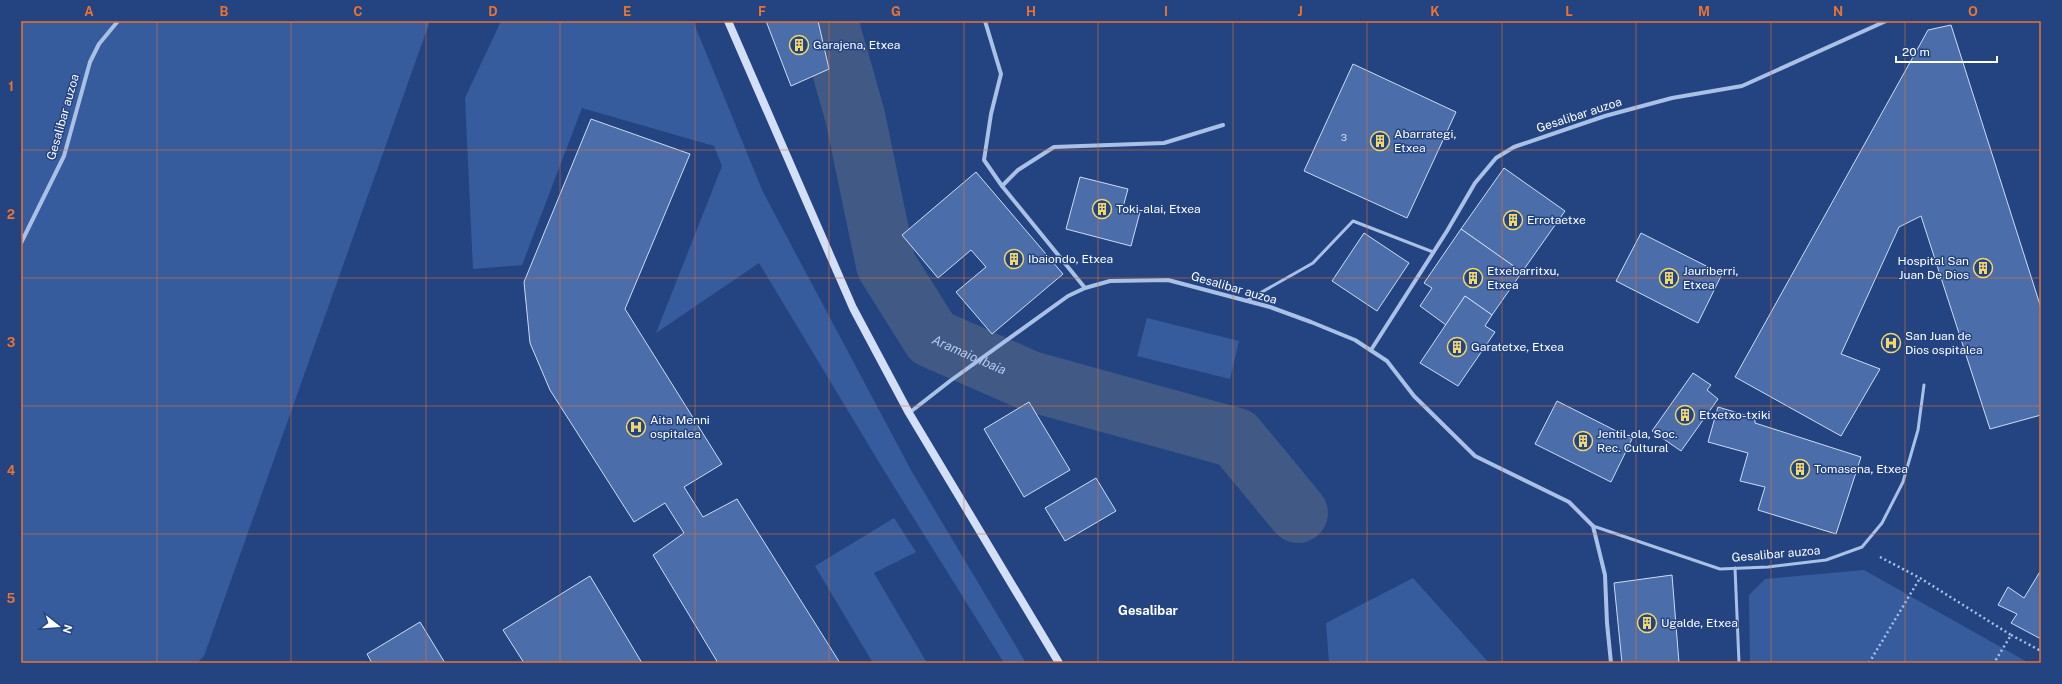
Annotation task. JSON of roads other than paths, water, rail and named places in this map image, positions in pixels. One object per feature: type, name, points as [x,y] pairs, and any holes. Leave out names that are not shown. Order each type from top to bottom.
[{"type":"main road","points":[[728,21],[853,308],[909,413],[1059,663]]},
{"type":"street","name":"Gesalibar auzoa","points":[[21,243],[64,156],[90,62],[99,44],[118,21]]},
{"type":"street","points":[[984,21],[1001,74],[991,114],[984,160],[1002,186],[1085,288]]},
{"type":"street","name":"Gesalibar auzoa","points":[[1371,350],[1475,183],[1496,158],[1514,146],[1605,116],[1672,98],[1742,86],[1886,21]]},
{"type":"street","points":[[1002,186],[1018,170],[1054,147],[1164,143],[1223,125]]},
{"type":"street","name":"Gesalibar auzoa","points":[[909,413],[950,381],[1068,296],[1085,288],[1110,281],[1168,280],[1270,307],[1355,340],[1387,361],[1414,396],[1475,456],[1569,502],[1593,526]]},
{"type":"street","points":[[1593,526],[1605,575],[1607,623],[1611,663]]},
{"type":"lane","points":[[1245,301],[1313,263],[1353,221],[1433,252]]},
{"type":"lane","name":"Gesalibar auzoa","points":[[1593,526],[1720,568],[1768,567],[1826,560],[1862,548],[1882,523],[1903,482],[1918,430],[1924,385]]},
{"type":"lane","points":[[1735,568],[1739,663]]},
{"type":"waterway","name":"Aramaio ibaia","points":[[828,21],[855,116],[886,265],[932,338],[1030,381],[1236,438],[1298,513]]},
{"type":"place","name":"Garajena, Etxea","points":[[799,45]]},
{"type":"place","name":"Abarrategi, Etxea","points":[[1380,141]]},
{"type":"place","name":"Toki-alai, Etxea","points":[[1102,209]]},
{"type":"place","name":"Errotaetxe","points":[[1513,220]]},
{"type":"place","name":"Ibaiondo, Etxea","points":[[1014,259]]},
{"type":"place","name":"Hospital San Juan De Dios","points":[[1983,268]]},
{"type":"place","name":"Etxebarritxu, Etxea","points":[[1473,278]]},
{"type":"place","name":"Jauriberri, Etxea","points":[[1669,278]]},
{"type":"place","name":"San Juan de Dios ospitalea","points":[[1891,343]]},
{"type":"place","name":"Garatetxe, Etxea","points":[[1457,347]]},
{"type":"place","name":"Etxetxo-txiki","points":[[1685,415]]},
{"type":"place","name":"Aita Menni ospitalea","points":[[636,427]]},
{"type":"place","name":"Jentil-ola, Soc. Rec. Cultural","points":[[1583,441]]},
{"type":"place","name":"Tomasena, Etxea","points":[[1800,469]]},
{"type":"place","name":"Ugalde, Etxea","points":[[1647,623]]},
{"type":"district","name":"Gesalibar","points":[[1148,610]]}]
